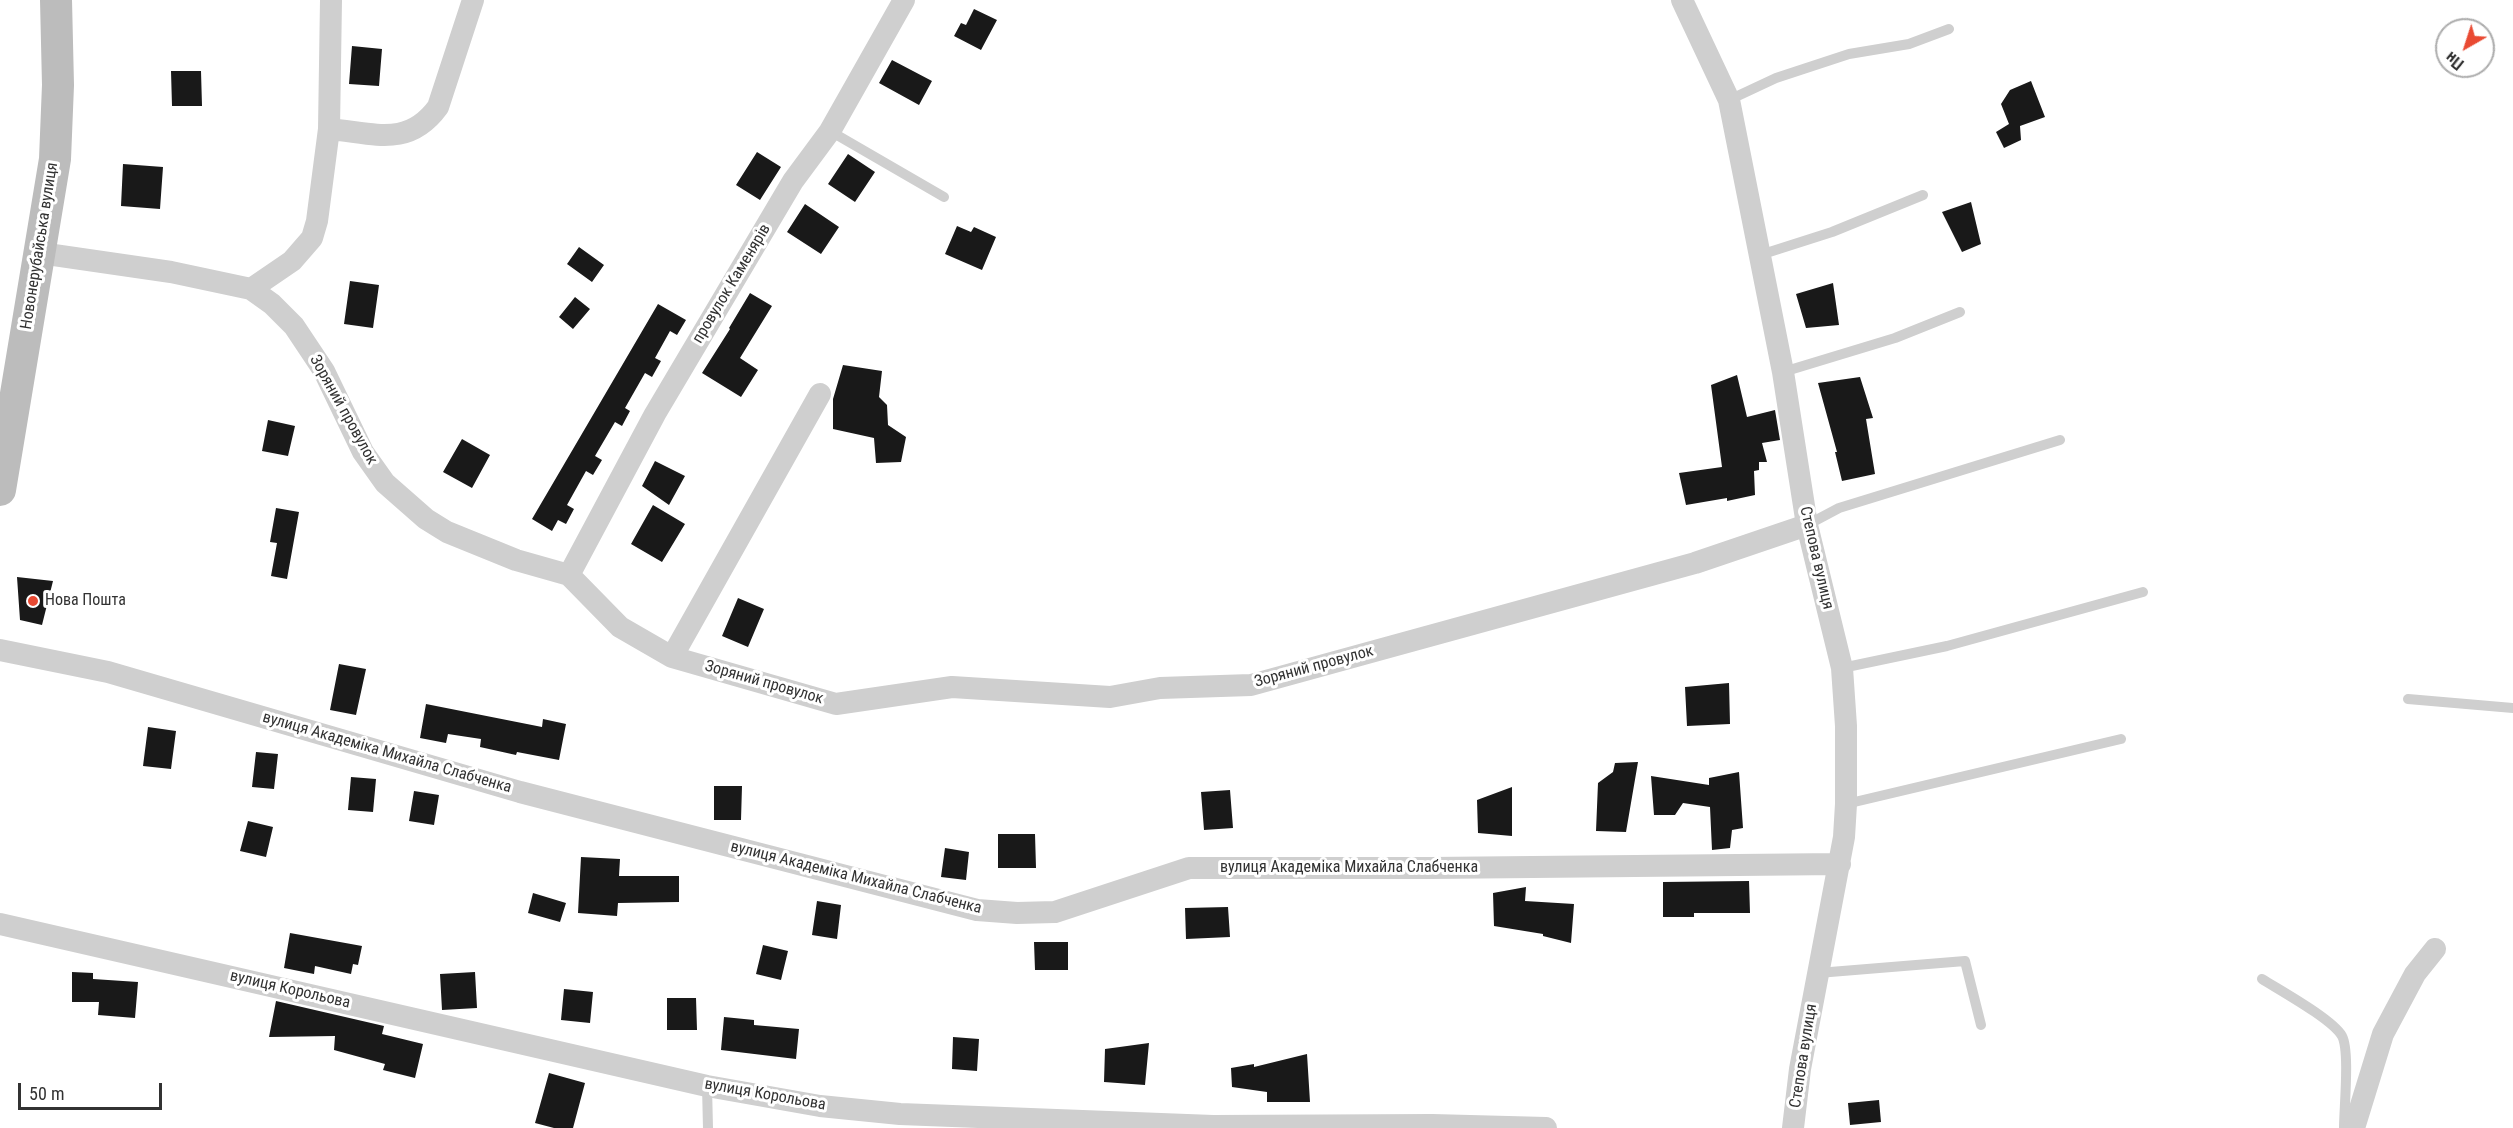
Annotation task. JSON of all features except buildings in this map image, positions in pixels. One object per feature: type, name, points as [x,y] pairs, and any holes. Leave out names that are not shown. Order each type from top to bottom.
[{"type":"street","name":"Новонерубайська вулиця","points":[[0,490],[55,159],[58,86],[56,0]]},
{"type":"street","points":[[251,289],[292,261],[312,238],[317,221],[329,129],[331,0]]},
{"type":"street","points":[[329,129],[401,135],[414,131],[428,121],[441,99],[473,0]]},
{"type":"street","name":"провулок Каменярів","points":[[569,574],[655,414],[793,180],[830,131],[904,0]]},
{"type":"street","name":"Степова вулиця","points":[[1682,0],[1729,100],[1783,372],[1807,525],[1842,668],[1846,726],[1846,804],[1840,864],[1800,1069],[1793,1128]]},
{"type":"street","name":"Зоряний провулок","points":[[40,253],[171,272],[251,289],[272,304],[294,326],[324,371],[363,452],[385,483],[407,505],[447,532],[516,560],[569,574],[620,627],[672,657],[836,704],[952,687],[1110,697],[1160,688],[1251,685],[1695,562],[1807,525]]},
{"type":"street","points":[[672,657],[820,394]]},
{"type":"street","name":"вулиця Академіка Михайла Слабченка","points":[[0,650],[108,672],[520,792],[977,910],[1017,913],[1055,912],[1189,868],[1840,864]]},
{"type":"street","name":"вулиця Корольова","points":[[0,924],[707,1086],[820,1106],[900,1114],[1213,1126],[1432,1125],[1546,1128]]},
{"type":"street","points":[[2354,1128],[2383,1034],[2415,974],[2435,949]]},
{"type":"lane","points":[[1729,100],[1776,78],[1838,57],[1909,44],[1948,30]]},
{"type":"lane","points":[[830,131],[944,197]]},
{"type":"lane","points":[[1760,255],[1832,232],[1923,195]]},
{"type":"lane","points":[[1783,372],[1895,338],[1960,312]]},
{"type":"lane","points":[[1807,525],[1839,508],[2060,440]]},
{"type":"lane","points":[[1842,668],[1947,646],[2143,592]]},
{"type":"lane","points":[[2408,699],[2513,708]]},
{"type":"lane","points":[[1846,804],[2121,739]]},
{"type":"lane","points":[[1818,973],[1965,961],[1981,1025]]},
{"type":"lane","points":[[2262,979],[2332,1025],[2342,1036],[2346,1053],[2344,1128]]},
{"type":"lane","points":[[707,1086],[708,1128]]},
{"type":"place","name":"Нова Пошта","points":[[33,601]]}]
